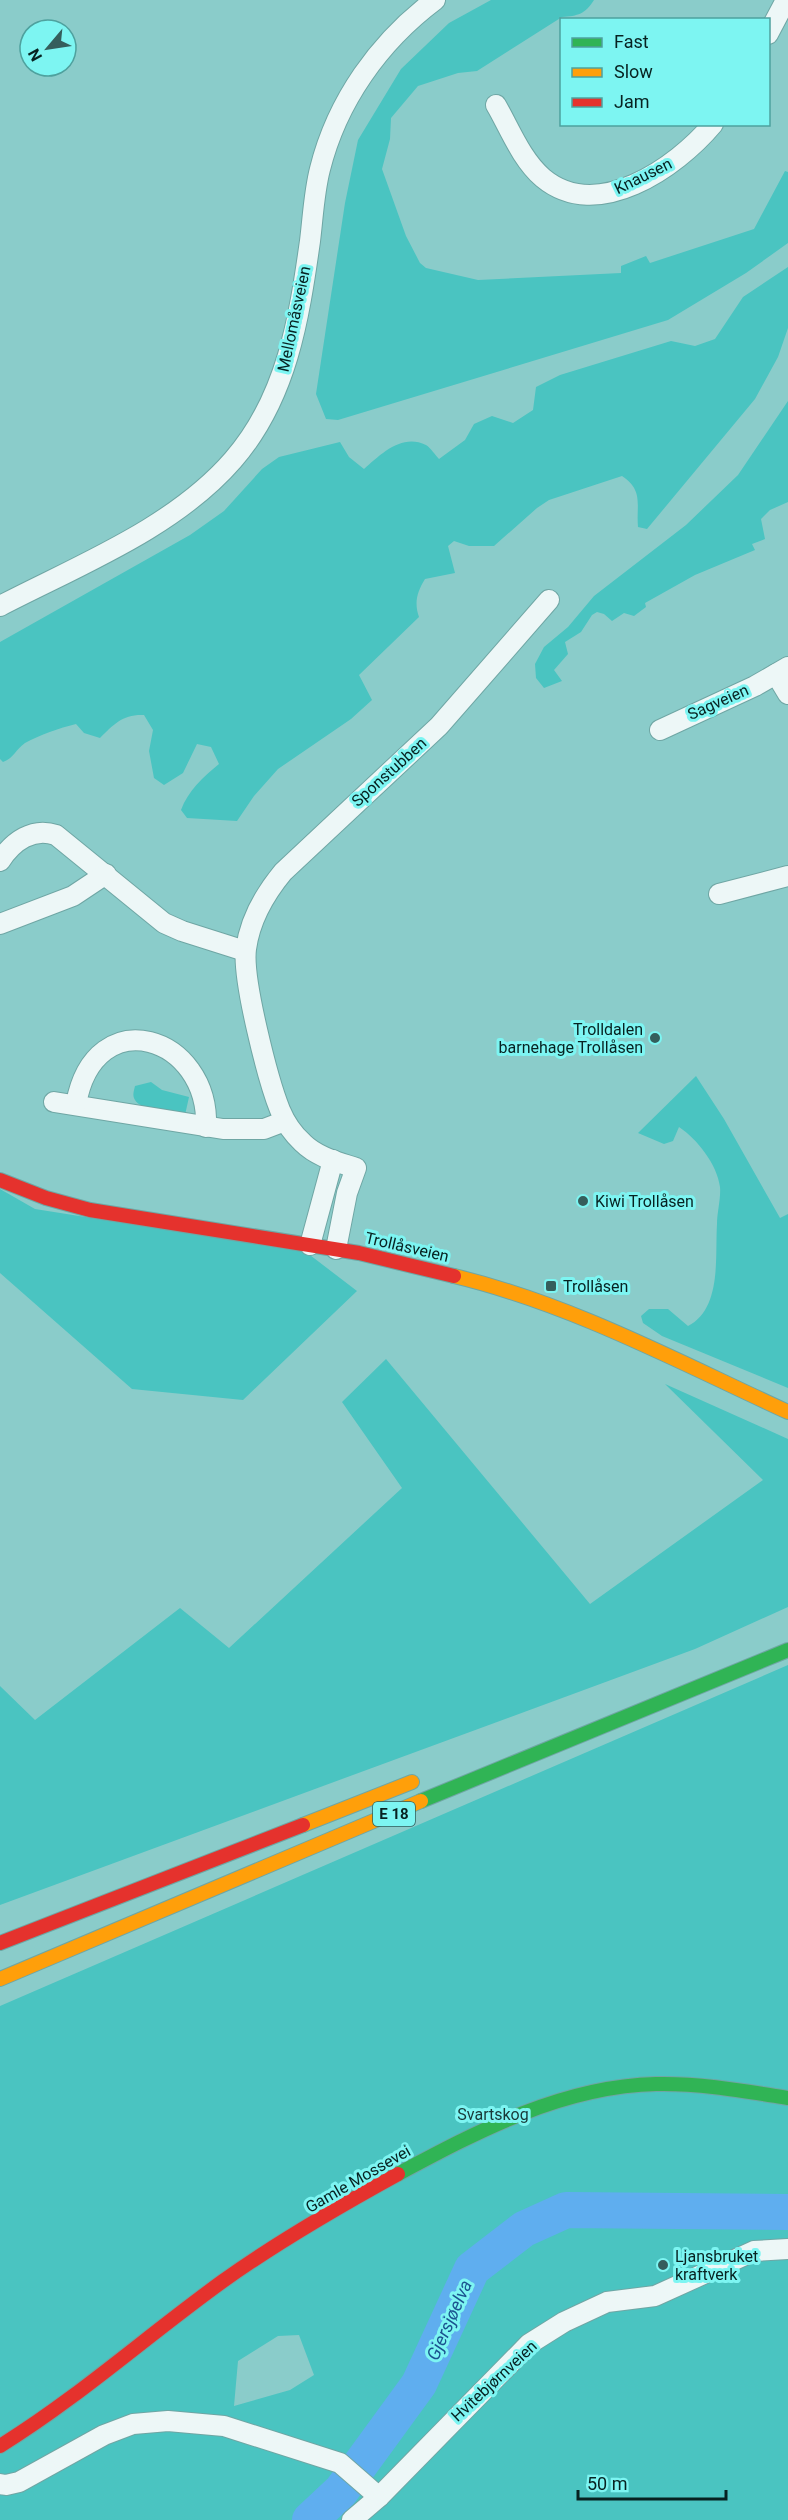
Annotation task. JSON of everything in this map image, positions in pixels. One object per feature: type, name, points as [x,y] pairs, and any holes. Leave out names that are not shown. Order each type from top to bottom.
[{"type":"main road","name":"Trollåsveien","points":[[0,1180],[46,1198],[90,1210],[336,1249],[423,1267],[540,1301],[605,1327],[788,1412]]},
{"type":"main road","name":"E 18","points":[[0,1979],[573,1737],[788,1650]]},
{"type":"main road","name":"E 18","points":[[0,1943],[426,1777]]},
{"type":"main road","name":"Gamle Mossevei","points":[[0,2446],[70,2399],[255,2259],[355,2198],[506,2119],[559,2099],[586,2092],[636,2085],[694,2085],[788,2098]]},
{"type":"street","name":"Mellomåsveien","points":[[0,606],[137,535],[167,516],[208,486],[247,442],[269,407],[286,364],[304,285],[319,172],[334,126],[357,85],[385,46],[409,21],[435,0]]},
{"type":"street","points":[[770,30],[786,0]]},
{"type":"street","name":"Knausen","points":[[496,105],[522,152],[542,177],[566,191],[587,195],[610,193],[623,189],[660,171],[678,159],[711,126]]},
{"type":"street","name":"Sponstubben","points":[[336,1249],[347,1193],[356,1168],[310,1150],[292,1132],[285,1121],[266,1066],[248,976],[245,951],[257,909],[283,872],[439,726],[549,600]]},
{"type":"street","name":"Sagveien","points":[[660,730],[782,670],[788,694]]},
{"type":"street","points":[[0,861],[22,838],[29,834],[48,832],[63,838],[164,923],[245,951]]},
{"type":"street","points":[[0,923],[73,896],[106,874]]},
{"type":"street","points":[[719,894],[788,876]]},
{"type":"street","points":[[76,1104],[79,1087],[84,1077],[105,1050],[125,1040],[145,1041],[173,1053],[189,1069],[202,1092],[206,1127]]},
{"type":"street","points":[[54,1102],[206,1127],[254,1130],[285,1121]]},
{"type":"street","points":[[310,1245],[333,1160]]},
{"type":"street","name":"Hvitebjørnveien","points":[[352,2520],[379,2497],[528,2344],[564,2322],[607,2302],[655,2296],[754,2251],[788,2249]]},
{"type":"street","points":[[0,2484],[19,2482],[104,2434],[133,2424],[168,2421],[224,2426],[340,2463],[379,2497]]},
{"type":"green space","points":[[491,0],[594,0],[584,11],[577,15],[560,18],[477,71],[458,73],[418,86],[391,118],[390,139],[382,169],[406,236],[420,263],[426,268],[478,280],[621,273],[621,266],[646,256],[650,263],[754,229],[785,171],[788,172],[788,243],[746,273],[668,320],[338,420],[326,419],[316,394],[345,203],[358,140],[401,69],[449,23]]},
{"type":"green space","points":[[788,267],[788,328],[778,357],[755,399],[647,529],[638,527],[636,493],[634,487],[622,476],[549,500],[494,546],[469,546],[454,541],[448,546],[455,573],[425,579],[417,598],[419,617],[359,675],[372,700],[351,719],[278,769],[254,796],[237,821],[187,818],[181,810],[188,797],[202,779],[219,764],[211,747],[197,744],[183,773],[164,785],[154,778],[149,751],[153,730],[144,715],[125,718],[100,738],[84,733],[76,724],[25,743],[7,760],[3,762],[0,759],[0,642],[190,535],[224,511],[262,469],[279,457],[340,442],[349,457],[364,469],[392,447],[400,443],[417,442],[426,445],[439,459],[465,440],[474,424],[492,416],[513,423],[533,410],[536,387],[560,375],[671,341],[695,346],[715,339],[743,297]]},
{"type":"green space","points":[[788,401],[788,502],[770,510],[761,519],[765,539],[752,544],[755,550],[695,575],[645,603],[646,607],[634,616],[624,613],[612,621],[604,614],[597,612],[592,615],[581,632],[565,642],[568,654],[554,670],[562,681],[544,688],[536,678],[535,664],[544,647],[568,627],[594,596],[686,525],[738,475]]},
{"type":"green space","points":[[696,1076],[724,1119],[780,1218],[788,1214],[788,1388],[662,1336],[643,1323],[641,1316],[649,1309],[668,1309],[688,1326],[699,1318],[712,1295],[720,1191],[715,1170],[699,1145],[679,1127],[673,1141],[664,1144],[638,1133]]},
{"type":"green space","points":[[151,1082],[162,1090],[189,1097],[185,1115],[158,1110],[138,1103],[134,1096],[135,1086]]},
{"type":"green space","points":[[0,1189],[35,1209],[306,1252],[357,1291],[243,1400],[132,1389],[0,1273]]},
{"type":"green space","points":[[386,1359],[590,1604],[763,1480],[665,1384],[788,1439],[788,1607],[695,1649],[0,1905],[0,1686],[35,1720],[180,1608],[229,1648],[402,1488],[342,1402]]},
{"type":"green space","name":"Svartskog","points":[[788,1665],[788,2520],[0,2520],[0,2006]],"holes":[[[299,2335],[314,2375],[290,2390],[234,2406],[238,2361],[278,2336]]]},
{"type":"waterway","name":"Gjersjøelva","points":[[310,2520],[341,2491],[419,2384],[472,2269],[524,2229],[566,2210],[788,2212]]},
{"type":"traffic: fast","points":[[421,1801],[788,1650]]},
{"type":"traffic: fast","points":[[398,2174],[490,2127],[555,2102],[588,2093],[621,2087],[672,2084],[722,2088],[788,2098]]},
{"type":"traffic: slow","points":[[454,1276],[540,1302],[582,1318],[788,1412]]},
{"type":"traffic: slow","points":[[303,1825],[412,1782]]},
{"type":"traffic: slow","points":[[0,1979],[421,1801]]},
{"type":"traffic: jam","points":[[0,1180],[46,1198],[90,1210],[359,1253],[454,1276]]},
{"type":"traffic: jam","points":[[0,1943],[303,1825]]},
{"type":"traffic: jam","points":[[0,2446],[58,2407],[244,2266],[309,2225],[398,2174]]},
{"type":"place","name":"Trolldalen barnehage Trollåsen","points":[[655,1038]]},
{"type":"place","name":"Kiwi Trollåsen","points":[[583,1201]]},
{"type":"place","name":"Trollåsen","points":[[551,1286]]},
{"type":"place","name":"Ljansbruket kraftverk","points":[[663,2265]]}]
